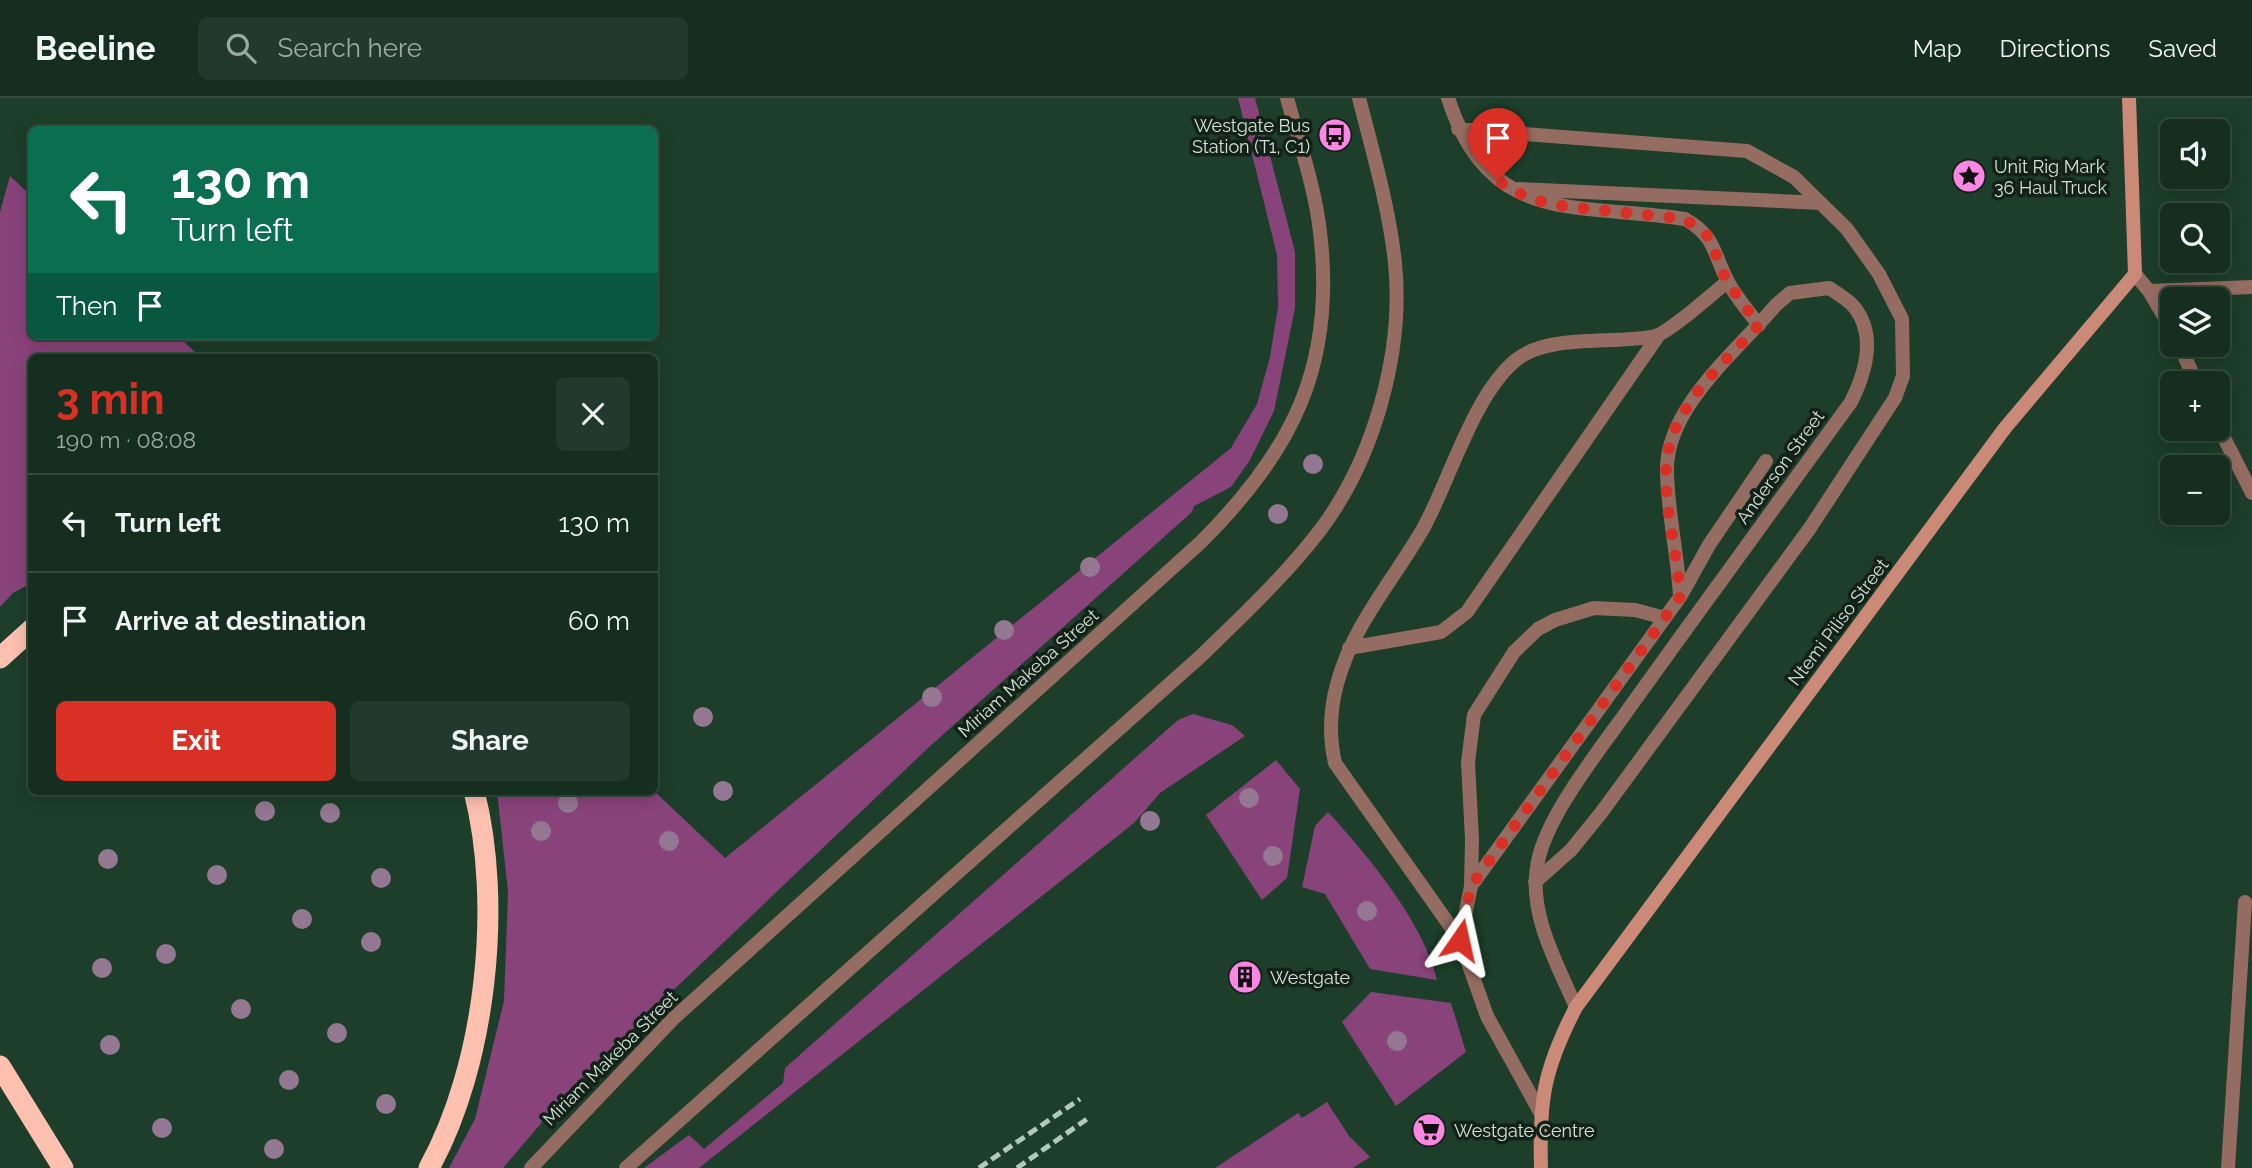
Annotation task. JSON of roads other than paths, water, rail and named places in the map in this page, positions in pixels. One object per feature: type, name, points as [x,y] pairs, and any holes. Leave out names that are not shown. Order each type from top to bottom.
[{"type":"highway","points":[[0,658],[28,633]]},
{"type":"highway","points":[[429,1168],[463,1092],[482,985],[486,864],[475,795]]},
{"type":"highway","points":[[0,1066],[63,1168]]},
{"type":"street","name":"Miriam Makeba Street","points":[[531,1168],[674,1018],[1201,542],[1243,500],[1273,458],[1299,413],[1310,376],[1322,316],[1324,284],[1320,230],[1287,98]]},
{"type":"street","points":[[626,1168],[1201,656],[1279,579],[1322,528],[1351,483],[1370,434],[1386,377],[1395,316],[1395,265],[1385,197],[1359,98]]},
{"type":"street","points":[[1448,98],[1458,129],[1487,172],[1509,189],[1534,200],[1563,206],[1685,219],[1709,237],[1727,282],[1759,325]]},
{"type":"street","points":[[2129,98],[2135,274],[2160,310]]},
{"type":"street","points":[[1458,129],[1747,151],[1794,177],[1847,229],[1879,274],[1902,319],[1903,376],[1895,398],[1810,528],[1601,813],[1572,850],[1535,882]]},
{"type":"street","points":[[1509,189],[1676,194],[1821,203]]},
{"type":"street","name":"Ntemi Piliso Street","points":[[1541,1168],[1540,1112],[1556,1046],[1576,1007],[2005,428],[2135,274]]},
{"type":"street","points":[[1349,648],[1441,632],[1467,612],[1658,336],[1727,282]]},
{"type":"street","name":"Anderson Street","points":[[1576,1007],[1548,945],[1535,882],[1538,859],[1580,777],[1851,402],[1863,379],[1868,355],[1856,308],[1829,288],[1790,293],[1694,398],[1676,427],[1668,450],[1667,472],[1680,597]]},
{"type":"street","points":[[2149,291],[2252,288]]},
{"type":"street","points":[[1540,1112],[1487,1016],[1460,940],[1335,763],[1331,743],[1337,685],[1349,648],[1363,620],[1424,527],[1486,397],[1517,359],[1553,345],[1658,336]]},
{"type":"street","points":[[2226,441],[2252,493]]},
{"type":"street","name":"Anderson Street","points":[[1471,886],[1680,597],[1709,545],[1766,461]]},
{"type":"street","name":"Anderson Street","points":[[1460,940],[1471,886],[1469,737],[1474,715],[1514,652],[1538,629],[1570,613],[1594,608],[1635,610],[1665,618]]},
{"type":"street","points":[[2228,1168],[2245,902]]},
{"type":"railway","points":[[979,1168],[1080,1099]]},
{"type":"railway","points":[[1017,1168],[1090,1117]]},
{"type":"place","name":"Westgate Bus Station (T1, C1)","points":[[1335,135]]},
{"type":"place","name":"Unit Rig Mark 36 Haul Truck","points":[[1969,176]]},
{"type":"place","name":"Westgate","points":[[1245,977]]},
{"type":"place","name":"Westgate Centre","points":[[1429,1130]]}]
